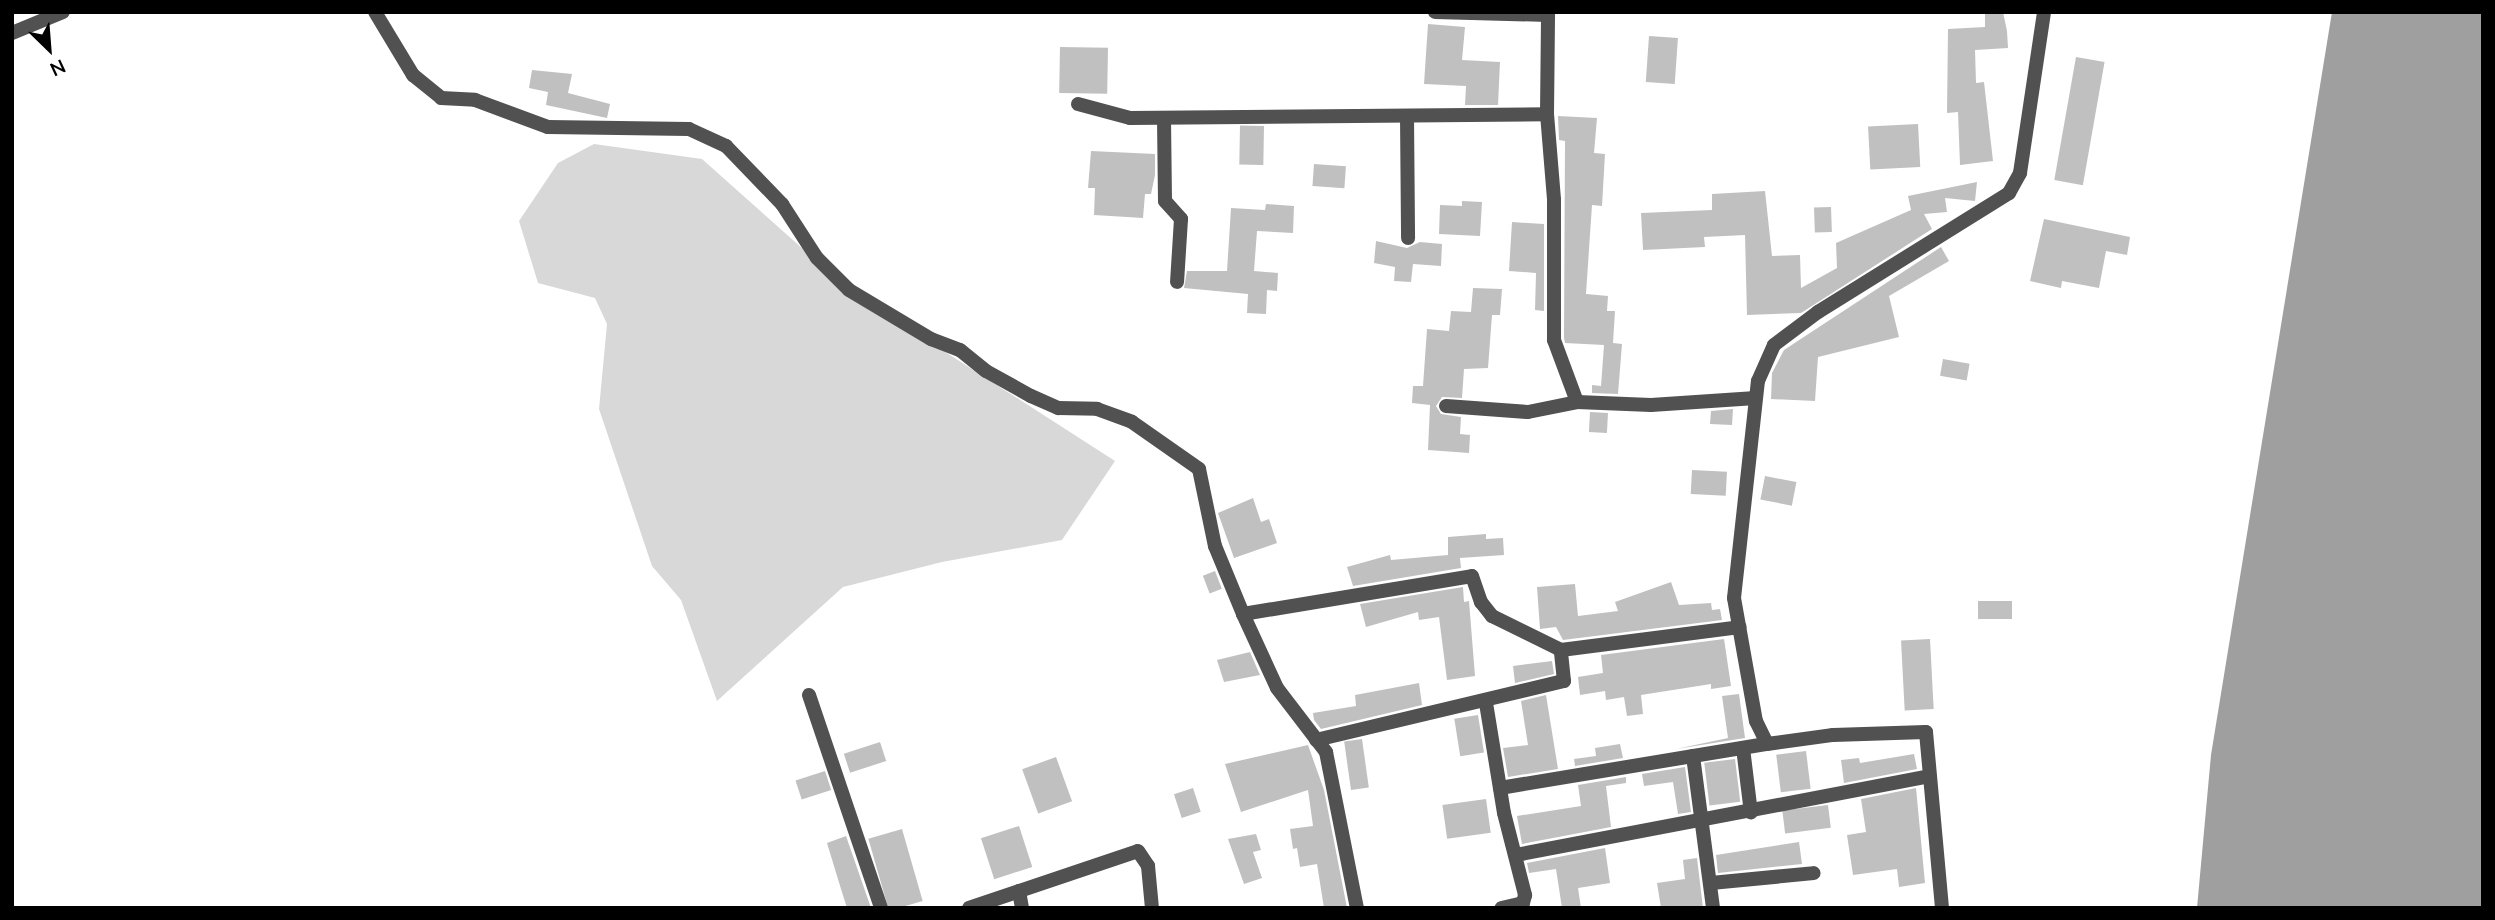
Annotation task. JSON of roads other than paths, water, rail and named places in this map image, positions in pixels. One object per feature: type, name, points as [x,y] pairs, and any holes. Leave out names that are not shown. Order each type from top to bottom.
[{"type":"street","points":[[12,33],[63,12]]},
{"type":"street","points":[[375,12],[412,75],[441,98],[475,100],[548,127],[689,130],[726,146],[782,204],[817,258],[849,290],[931,339],[960,350],[986,371],[1031,396],[1058,408],[1097,409],[1132,422],[1199,469],[1216,546],[1243,614],[1277,688],[1326,752],[1357,908]]},
{"type":"street","points":[[1435,12],[1548,14],[1547,114],[1554,200],[1554,340],[1577,402]]},
{"type":"street","points":[[1768,744],[1756,721],[1734,598],[1743,493],[1756,398],[1774,345],[1818,312],[2009,193],[2020,173],[2044,12]]},
{"type":"street","points":[[1078,104],[1130,118],[1164,119],[1547,114]]},
{"type":"street","points":[[1407,116],[1408,238]]},
{"type":"street","points":[[1164,119],[1165,201],[1181,219],[1177,282]]},
{"type":"street","points":[[1446,406],[1528,412],[1577,402],[1651,405],[1756,398]]},
{"type":"street","points":[[1243,614],[1472,576],[1481,603],[1492,616],[1561,650],[1740,627]]},
{"type":"street","points":[[1316,740],[1486,703],[1518,689],[1564,681],[1561,650]]},
{"type":"street","points":[[809,695],[881,908]]},
{"type":"street","points":[[1486,703],[1500,788],[1525,895],[1523,902],[1502,908]]},
{"type":"street","points":[[1500,788],[1833,735],[1926,732],[1942,908]]},
{"type":"street","points":[[1743,748],[1751,813]]},
{"type":"street","points":[[1693,756],[1713,908]]},
{"type":"street","points":[[1516,855],[1751,813],[1930,776]]},
{"type":"street","points":[[969,908],[1138,851],[1148,866],[1152,908]]},
{"type":"street","points":[[1711,883],[1814,873]]},
{"type":"street","points":[[1019,891],[1022,908]]}]
